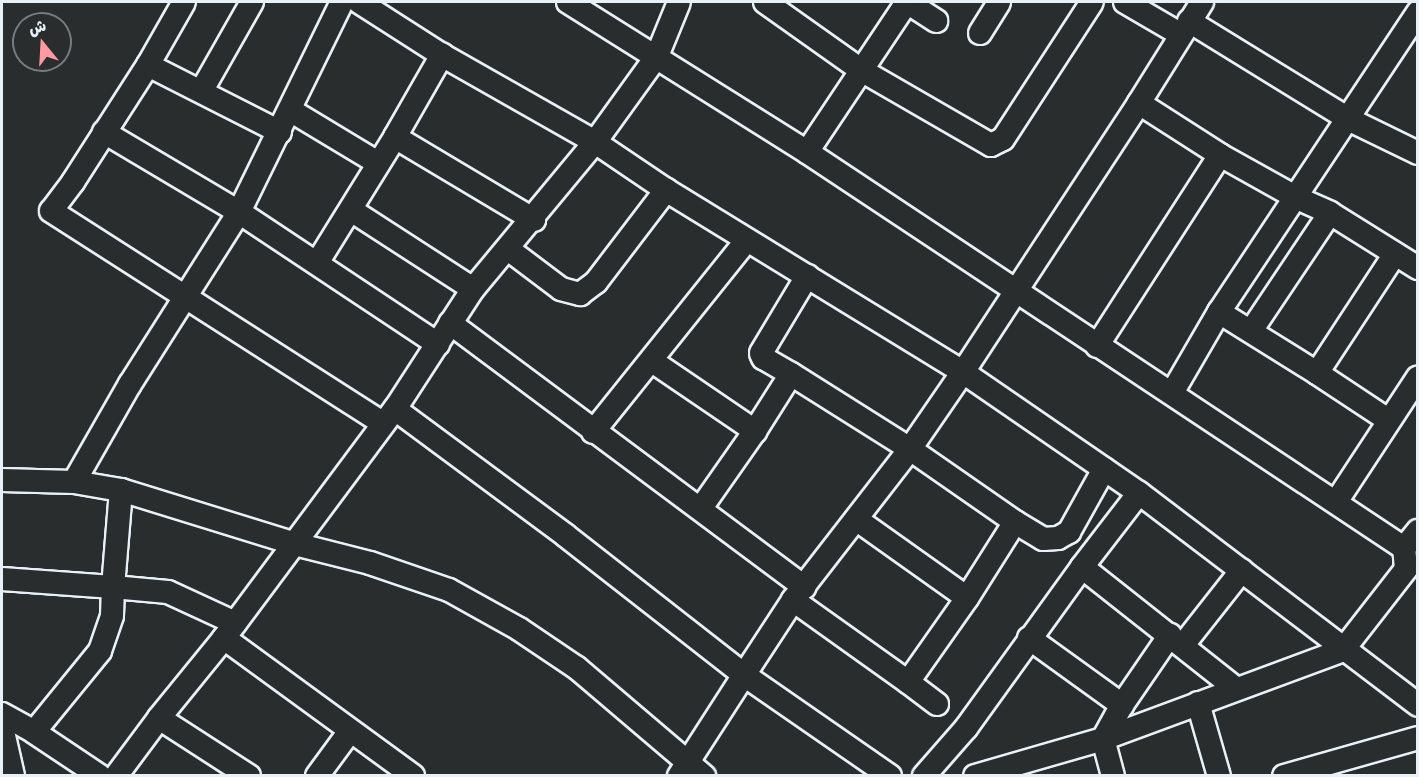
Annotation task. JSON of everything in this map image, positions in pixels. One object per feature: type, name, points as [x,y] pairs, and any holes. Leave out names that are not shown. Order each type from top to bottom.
[{"type":"street","points":[[184,2],[148,65],[51,211],[122,259],[389,416],[565,535],[744,675],[890,776]]},
{"type":"street","points":[[202,90],[252,2]]},
{"type":"street","points":[[74,482],[130,384],[239,212],[342,2]]},
{"type":"street","points":[[359,2],[442,55],[596,142],[666,190],[963,372],[1139,493],[1418,705]]},
{"type":"street","points":[[568,2],[807,152],[1336,502],[1411,557],[1343,650],[1234,688],[1019,769],[975,776]]},
{"type":"street","points":[[116,776],[159,718],[230,630],[389,416],[473,289],[534,220],[596,142],[657,56],[679,2]]},
{"type":"street","points":[[765,2],[861,70],[984,143],[997,145],[1004,139],[1092,2]]},
{"type":"street","points":[[807,152],[907,2],[936,21]]},
{"type":"street","points":[[980,33],[999,2]]},
{"type":"street","points":[[1125,2],[1184,27],[1348,119],[1418,153]]},
{"type":"street","points":[[2,480],[74,482],[121,490],[295,544],[370,563],[459,596],[519,629],[577,668],[690,771],[744,675],[799,594],[910,449],[963,372],[1014,291],[1140,103],[1184,27],[1202,2]]},
{"type":"street","points":[[1172,393],[1219,312],[1297,198],[1418,12]]},
{"type":"street","points":[[317,263],[395,137],[442,55]]},
{"type":"street","points":[[148,65],[202,90],[280,132]]},
{"type":"street","points":[[1140,103],[1220,155],[1297,198],[1330,213],[1418,268]]},
{"type":"street","points":[[290,110],[378,163]]},
{"type":"street","points":[[104,132],[239,212],[438,344]]},
{"type":"street","points":[[395,137],[534,220]]},
{"type":"street","points":[[1097,346],[1220,155]]},
{"type":"street","points":[[508,249],[561,289],[580,294],[596,282],[666,190]]},
{"type":"street","points":[[351,210],[473,289]]},
{"type":"street","points":[[1251,332],[1330,213]]},
{"type":"street","points":[[593,432],[747,240]]},
{"type":"street","points":[[1317,373],[1395,254]]},
{"type":"street","points":[[807,276],[760,353],[763,358],[910,449],[1015,522],[1043,539],[1058,538],[1069,532],[1104,469]]},
{"type":"street","points":[[1219,312],[1388,420]]},
{"type":"street","points":[[450,323],[526,378],[593,432],[701,508],[799,594],[938,704]]},
{"type":"street","points":[[651,361],[755,431]]},
{"type":"street","points":[[701,508],[755,431],[791,374]]},
{"type":"street","points":[[1336,502],[1418,377]]},
{"type":"street","points":[[34,732],[99,651],[112,616],[121,490]]},
{"type":"street","points":[[924,776],[966,728],[1029,638],[1139,493]]},
{"type":"street","points":[[856,519],[967,598]]},
{"type":"street","points":[[908,682],[967,598],[1015,522]]},
{"type":"street","points":[[1082,567],[1177,640],[1234,688]]},
{"type":"street","points":[[1113,776],[1103,739],[1122,705],[1177,640],[1242,570]]},
{"type":"street","points":[[2,579],[168,592],[230,630],[350,731],[413,776]]},
{"type":"street","points":[[1029,638],[1122,705]]},
{"type":"street","points":[[1198,703],[1219,776]]},
{"type":"street","points":[[2,714],[34,732],[100,776]]},
{"type":"street","points":[[159,718],[249,776]]},
{"type":"street","points":[[2,727],[13,776]]},
{"type":"street","points":[[317,776],[350,731]]},
{"type":"street","points":[[1288,775],[1418,738]]}]
